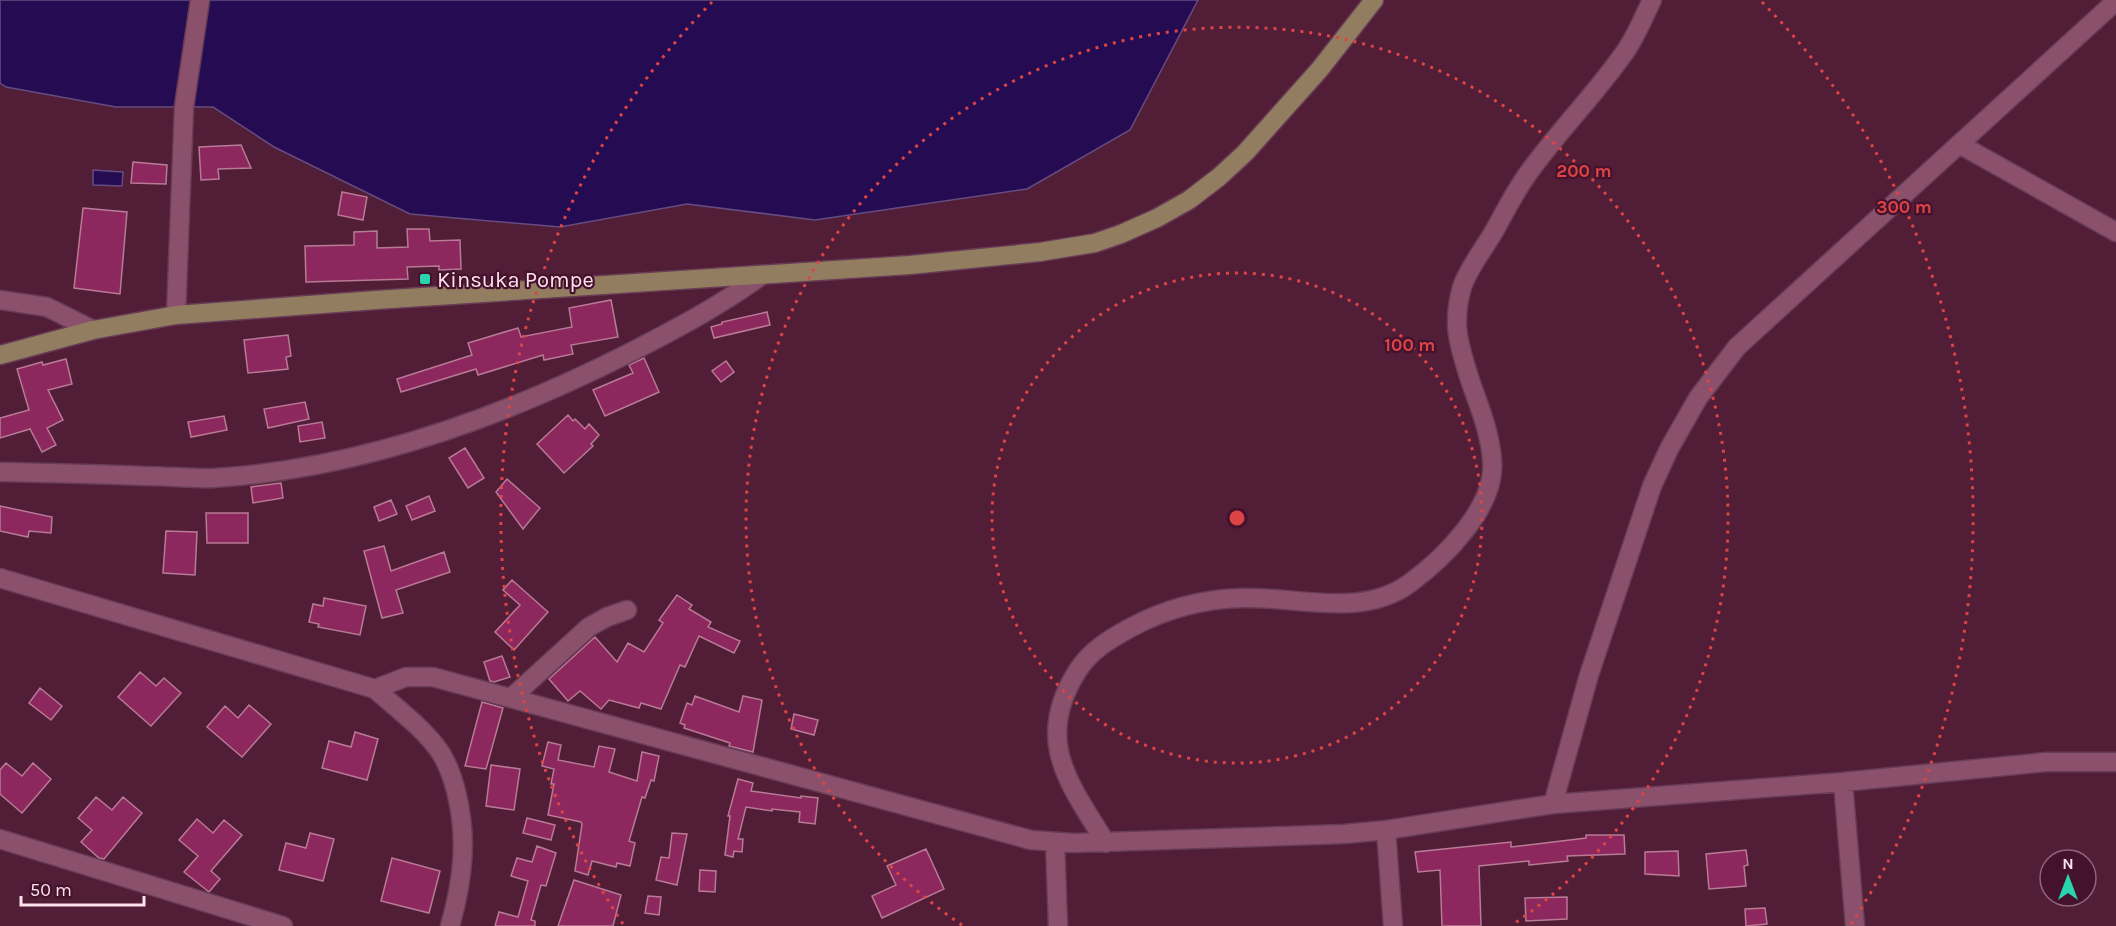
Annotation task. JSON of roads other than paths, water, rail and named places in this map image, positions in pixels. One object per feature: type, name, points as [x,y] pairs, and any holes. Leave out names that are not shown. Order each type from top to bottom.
[{"type":"main road","points":[[0,354],[93,330],[176,315],[1020,255],[1095,243],[1122,234],[1189,200],[1245,153],[1320,69],[1374,0]]},
{"type":"street","points":[[176,315],[184,107],[200,0]]},
{"type":"street","points":[[1106,843],[1088,811],[1072,790],[1058,753],[1057,723],[1066,688],[1085,658],[1107,640],[1156,614],[1200,601],[1244,597],[1350,604],[1382,598],[1408,585],[1445,554],[1480,509],[1491,485],[1493,463],[1488,436],[1462,354],[1455,322],[1463,284],[1527,176],[1628,48],[1652,0]]},
{"type":"street","points":[[1553,804],[1589,675],[1652,486],[1669,449],[1698,398],[1737,346],[2116,1]]},
{"type":"street","points":[[1959,144],[2116,232]]},
{"type":"street","points":[[0,472],[212,478],[273,472],[353,456],[429,435],[532,398],[600,368],[697,319],[762,275]]},
{"type":"street","points":[[0,300],[47,307],[93,330]]},
{"type":"street","points":[[0,578],[375,689],[423,732],[438,750],[451,774],[460,808],[465,847],[459,896],[450,926]]},
{"type":"street","points":[[511,698],[589,627],[627,610]]},
{"type":"street","points":[[375,689],[406,677],[432,677],[1031,840],[1055,842],[1106,843],[1344,834],[1386,830],[1553,804],[1843,782],[2046,762],[2116,762]]},
{"type":"street","points":[[1843,782],[1855,926]]},
{"type":"street","points":[[1386,830],[1393,926]]},
{"type":"street","points":[[0,839],[283,926]]},
{"type":"street","points":[[1055,842],[1058,926]]},
{"type":"place","name":"Kinsuka Pompe","points":[[425,279]]}]
